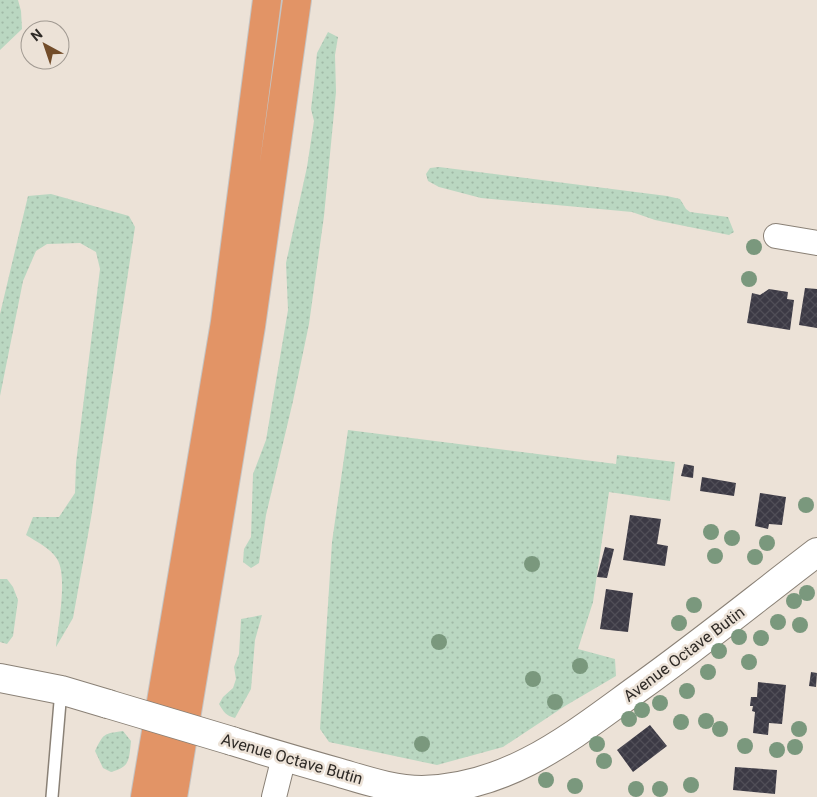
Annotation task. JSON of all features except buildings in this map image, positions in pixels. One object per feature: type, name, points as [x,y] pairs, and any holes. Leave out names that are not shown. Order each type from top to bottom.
[{"type":"highway","points":[[145,797],[225,322],[267,0]]},
{"type":"highway","points":[[173,797],[251,326],[297,0]]},
{"type":"main road","name":"Avenue Octave Butin","points":[[0,678],[61,690],[373,783],[400,789],[422,790],[468,784],[518,767],[563,743],[672,664],[817,552]]},
{"type":"street","points":[[776,236],[817,243]]},
{"type":"street","points":[[274,797],[284,757]]},
{"type":"lane","points":[[52,797],[61,690]]},
{"type":"green space","points":[[0,0],[18,0],[21,11],[20,31],[0,50]]},
{"type":"green space","points":[[328,32],[338,37],[335,55],[336,92],[324,216],[309,324],[266,515],[259,563],[251,568],[243,562],[244,549],[251,537],[253,474],[266,440],[288,310],[286,263],[307,167],[314,121],[311,109],[317,53]]},
{"type":"green space","points":[[439,167],[667,196],[680,199],[690,212],[728,217],[734,232],[729,235],[655,220],[632,212],[481,198],[439,187],[428,181],[426,174],[430,168]]},
{"type":"green space","points":[[51,194],[129,216],[135,227],[91,518],[73,618],[56,647],[62,589],[60,567],[57,559],[51,552],[26,535],[33,517],[59,517],[75,493],[76,463],[100,269],[96,252],[80,243],[47,244],[36,251],[23,281],[0,396],[0,314],[28,196]]},
{"type":"green space","points":[[348,430],[616,464],[617,455],[675,462],[670,501],[609,492],[593,602],[578,649],[615,659],[616,676],[565,706],[503,747],[437,765],[329,742],[320,729],[332,542]]},
{"type":"green space","points":[[0,579],[7,579],[13,587],[18,600],[13,636],[7,644],[0,642]]},
{"type":"green space","points":[[262,615],[255,640],[251,689],[235,718],[225,713],[219,704],[223,697],[233,688],[236,679],[234,667],[239,654],[241,619]]},
{"type":"green space","points":[[123,731],[131,741],[129,758],[122,768],[111,772],[103,768],[95,751],[105,735]]}]
